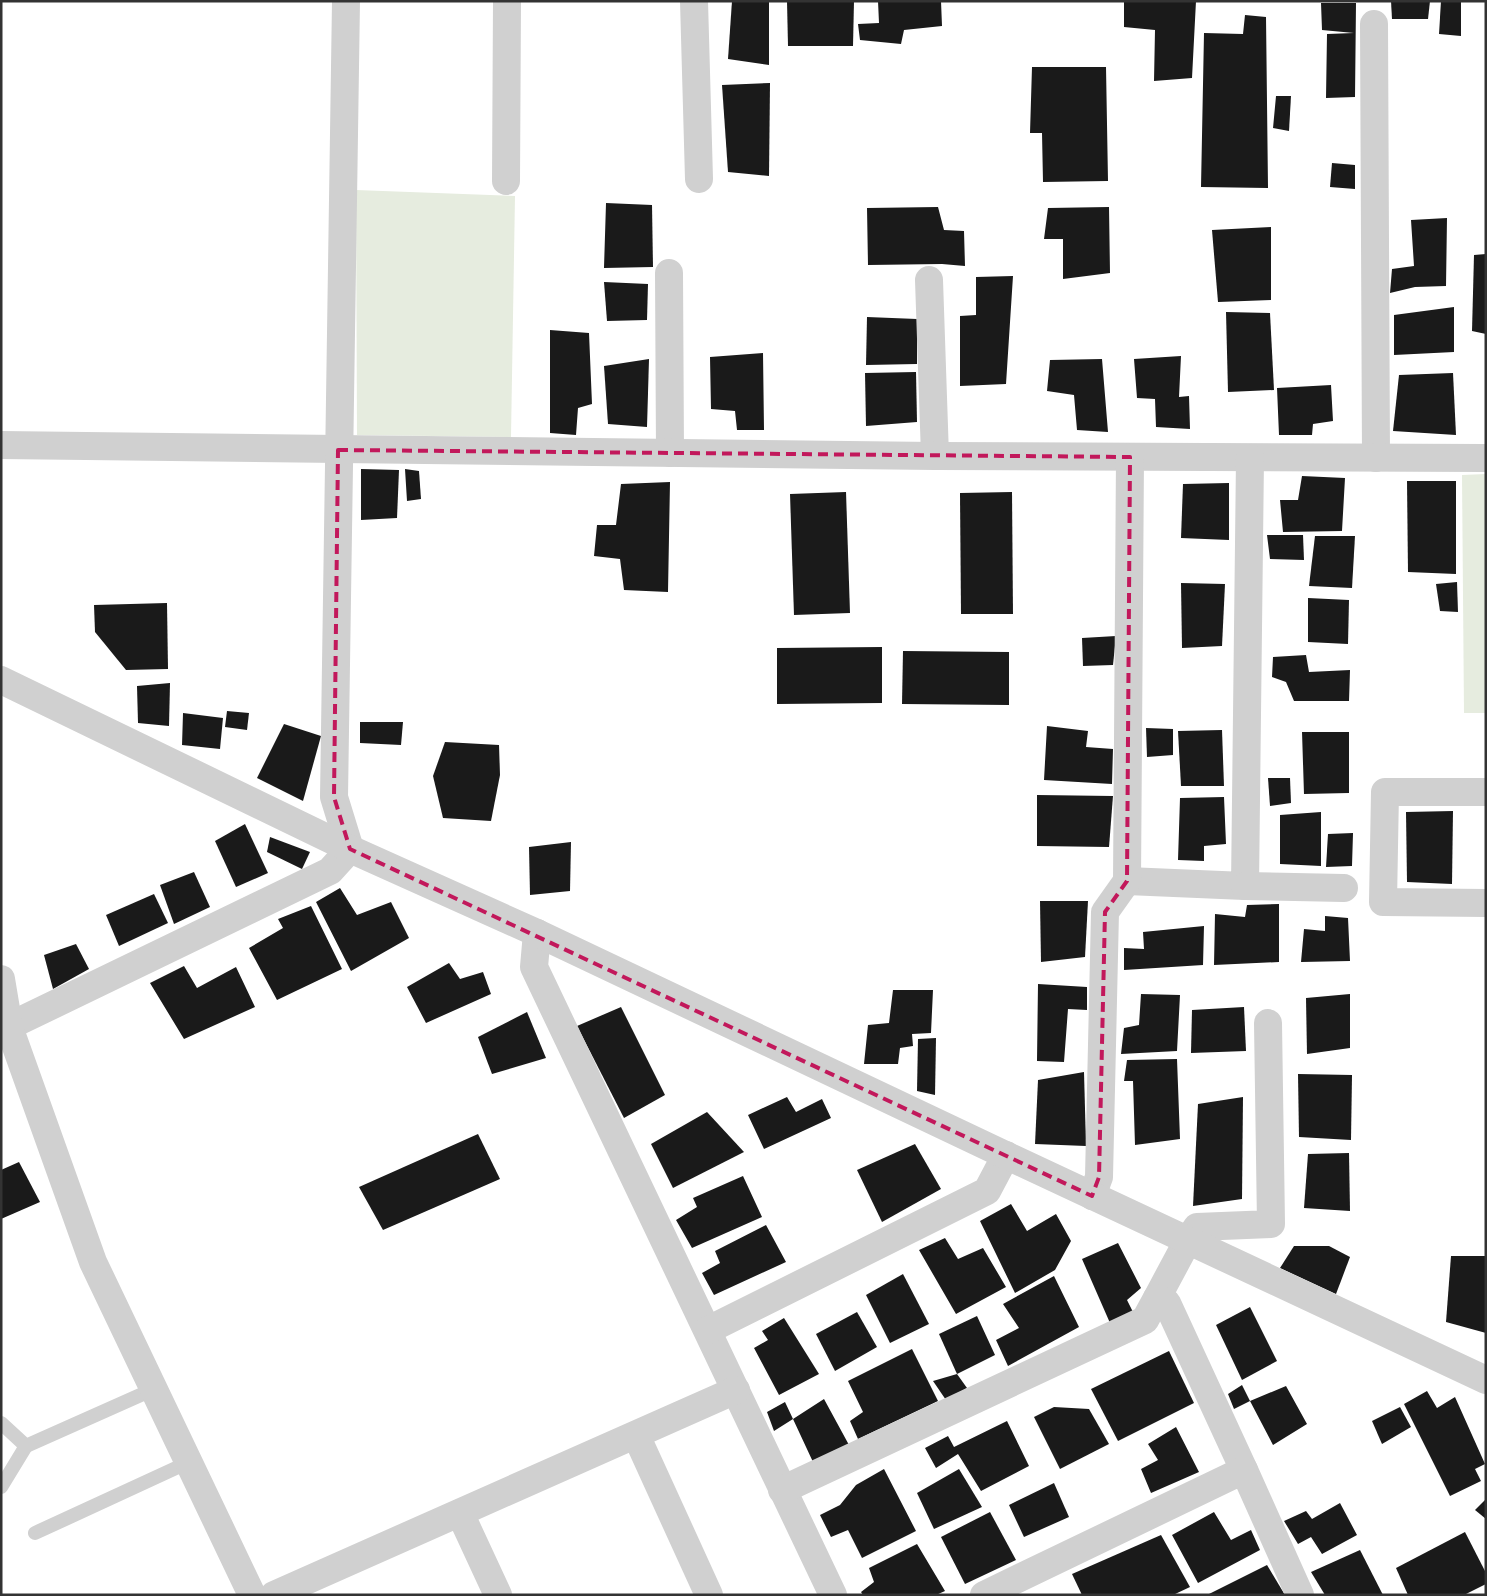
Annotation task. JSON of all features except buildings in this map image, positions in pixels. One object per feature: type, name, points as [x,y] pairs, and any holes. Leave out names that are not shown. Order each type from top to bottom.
[{"type":"street","points":[[346,1],[334,797],[350,849]]},
{"type":"street","points":[[506,181],[507,1]]},
{"type":"street","points":[[694,1],[699,179]]},
{"type":"street","points":[[1374,24],[1376,458]]},
{"type":"street","points":[[669,273],[670,453]]},
{"type":"street","points":[[929,280],[935,456]]},
{"type":"street","points":[[1,445],[935,456],[1486,458]]},
{"type":"street","points":[[1092,1196],[1099,1177],[1105,912],[1127,881],[1130,457]]},
{"type":"street","points":[[1246,886],[1250,458]]},
{"type":"street","points":[[1,680],[350,849],[537,933],[1006,1156],[1486,1380]]},
{"type":"street","points":[[1486,792],[1385,792],[1383,902],[1486,903]]},
{"type":"street","points":[[5,1029],[330,871],[350,849]]},
{"type":"street","points":[[1127,881],[1344,888]]},
{"type":"street","points":[[537,933],[534,966],[833,1595]]},
{"type":"street","points":[[1,979],[5,1029],[93,1262],[252,1595]]},
{"type":"street","points":[[782,1490],[1146,1320],[1188,1240],[1197,1227],[1270,1224],[1268,1023]]},
{"type":"street","points":[[708,1330],[987,1191],[1006,1156]]},
{"type":"street","points":[[1158,1298],[1167,1303],[1300,1595]]},
{"type":"street","points":[[274,1595],[736,1390]]},
{"type":"street","points":[[636,1434],[709,1595]]},
{"type":"street","points":[[984,1595],[1244,1470]]},
{"type":"street","points":[[460,1513],[498,1595]]},
{"type":"lane","points":[[1,1487],[26,1446],[154,1389]]},
{"type":"lane","points":[[1,1423],[26,1446]]},
{"type":"lane","points":[[35,1533],[189,1462]]},
{"type":"highlighted area","points":[[338,450],[1130,457],[1127,881],[1105,912],[1099,1177],[1092,1196],[350,849],[334,797]]},
{"type":"shaded area","points":[[356,190],[515,196],[511,437],[357,435]]},
{"type":"shaded area","points":[[1486,474],[1486,713],[1464,713],[1462,475]]}]
